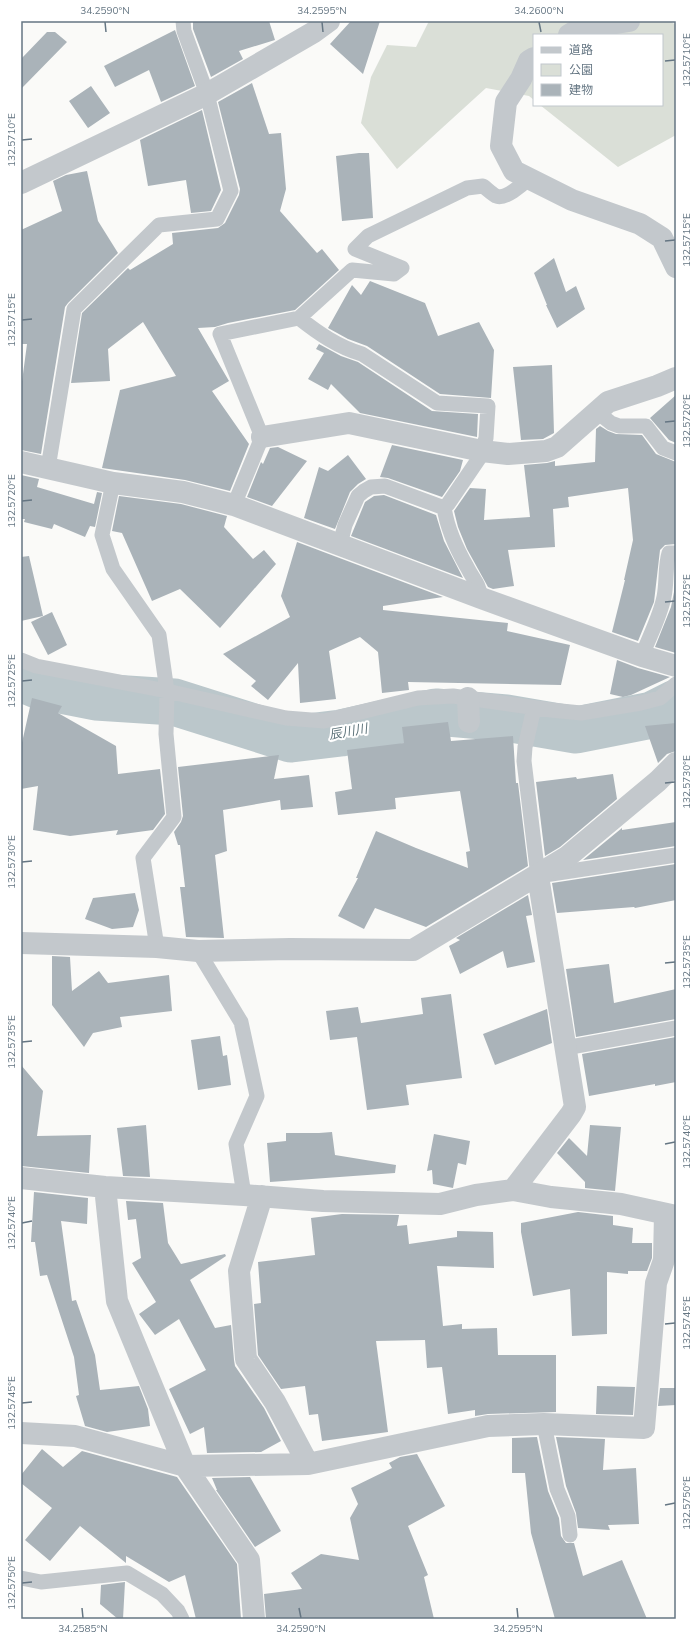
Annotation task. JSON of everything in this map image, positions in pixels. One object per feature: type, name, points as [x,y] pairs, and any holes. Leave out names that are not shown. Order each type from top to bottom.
[{"type":"street","points":[[21,183],[207,94],[314,32],[329,21]]},
{"type":"street","points":[[571,34],[579,29],[629,21]]},
{"type":"street","points":[[533,59],[529,61],[521,80],[506,102],[502,146],[514,170],[528,179],[572,200],[640,224],[662,238],[676,267]]},
{"type":"street","points":[[262,437],[349,423],[482,451],[508,454],[546,451],[557,447],[608,402],[657,386],[676,378]]},
{"type":"street","points":[[21,462],[113,483],[183,492],[234,505],[481,598],[642,656],[676,666]]},
{"type":"street","points":[[468,698],[469,722]]},
{"type":"street","points":[[21,942],[157,947],[198,951],[290,949],[413,950],[538,876],[567,857],[658,781],[676,763]]},
{"type":"street","points":[[513,1190],[575,1107],[538,876]]},
{"type":"street","points":[[21,1178],[105,1187],[323,1202],[440,1204],[476,1195],[513,1190],[551,1197],[621,1204],[671,1215],[664,1260],[656,1283],[644,1428],[544,1424],[488,1426],[308,1464],[185,1466],[75,1436],[21,1433]]},
{"type":"street","points":[[105,1187],[118,1302],[185,1466],[249,1560],[254,1619]]},
{"type":"street","points":[[253,1196],[238,1271],[246,1359],[275,1402],[308,1464]]},
{"type":"lane","points":[[48,468],[74,309],[159,225],[217,219],[230,191],[207,94],[184,31],[183,21]]},
{"type":"lane","points":[[234,505],[262,437],[220,334],[299,318],[352,270],[394,274],[402,268],[355,249],[368,236],[467,188],[483,186],[496,196],[501,197],[521,187],[528,179]]},
{"type":"lane","points":[[299,318],[315,331],[348,350],[362,354],[437,403],[488,406],[486,438],[482,451],[456,494],[444,507]]},
{"type":"lane","points":[[596,411],[611,423],[619,426],[646,426],[663,448],[676,453]]},
{"type":"lane","points":[[113,483],[102,535],[113,569],[159,635],[167,691],[166,734],[174,817],[144,858],[157,947]]},
{"type":"lane","points":[[340,544],[345,525],[358,496],[371,487],[385,486],[444,507]]},
{"type":"lane","points":[[444,507],[450,534],[467,568],[479,585],[481,598]]},
{"type":"lane","points":[[642,656],[664,598],[667,572],[666,561],[669,554],[676,552]]},
{"type":"lane","points":[[21,660],[36,666],[167,691],[286,718],[324,721],[418,698],[453,696],[534,708],[581,713],[641,704],[660,698],[676,684]]},
{"type":"lane","points":[[534,708],[525,747],[524,761],[538,876],[676,855]]},
{"type":"lane","points":[[198,951],[241,1022],[257,1096],[236,1144],[253,1196]]},
{"type":"lane","points":[[565,1048],[676,1028]]},
{"type":"lane","points":[[544,1424],[557,1489],[568,1516],[570,1535]]},
{"type":"lane","points":[[21,1578],[41,1582],[127,1573],[162,1594],[178,1611],[182,1619]]},
{"type":"green space","points":[[429,21],[670,21],[676,25],[676,135],[618,167],[541,106],[663,106],[663,34],[533,34],[533,99],[529,96],[486,88],[397,169],[361,123],[371,77],[387,45],[416,47]]},
{"type":"building","points":[[193,21],[269,21],[275,40],[239,51],[243,59],[211,77],[193,29]]},
{"type":"building","points":[[351,21],[380,21],[363,74],[330,44]]},
{"type":"building","points":[[175,30],[195,86],[161,102],[149,70],[115,87],[104,66]]},
{"type":"building","points":[[47,32],[55,32],[67,42],[21,89],[21,59]]},
{"type":"building","points":[[252,83],[269,134],[281,133],[286,189],[280,211],[317,253],[322,249],[339,270],[295,310],[228,323],[215,327],[198,328],[229,381],[212,391],[249,444],[230,491],[185,480],[102,468],[120,390],[176,376],[143,322],[108,349],[110,381],[71,383],[82,313],[128,268],[130,270],[173,244],[172,233],[218,228],[225,223],[239,195],[240,189],[218,102]]},
{"type":"building","points":[[91,86],[110,113],[88,128],[69,101]]},
{"type":"building","points":[[202,110],[221,190],[211,211],[191,213],[186,180],[148,186],[140,140]]},
{"type":"building","points":[[369,153],[373,218],[342,221],[336,156]]},
{"type":"building","points":[[87,171],[98,221],[118,253],[65,307],[41,454],[21,450],[21,389],[27,344],[21,344],[21,230],[62,211],[53,181],[66,175]]},
{"type":"building","points":[[554,258],[566,292],[576,286],[585,309],[557,328],[546,305],[534,273]]},
{"type":"building","points":[[370,281],[425,303],[438,336],[479,322],[494,350],[491,398],[440,394],[367,346],[348,339],[328,328],[352,285],[361,295]]},
{"type":"building","points":[[319,344],[341,356],[358,362],[432,411],[478,414],[477,437],[360,413],[331,384],[328,390],[308,379],[324,353],[316,349]]},
{"type":"building","points":[[552,365],[554,433],[543,439],[521,440],[513,367]]},
{"type":"building","points":[[676,395],[676,443],[669,440],[650,418]]},
{"type":"building","points":[[600,426],[616,434],[642,435],[656,454],[676,462],[676,544],[665,545],[660,550],[654,602],[638,641],[612,632],[633,540],[628,488],[568,497],[569,507],[553,509],[555,547],[508,550],[514,586],[493,589],[488,587],[467,549],[458,527],[454,511],[470,488],[486,489],[484,520],[530,517],[524,465],[555,461],[555,466],[595,462],[596,429]]},
{"type":"building","points":[[392,445],[463,460],[460,471],[442,497],[388,478],[380,477]]},
{"type":"building","points":[[278,447],[307,461],[272,506],[247,497],[261,462],[263,464],[270,448]]},
{"type":"building","points":[[348,455],[366,479],[350,492],[335,529],[304,518],[319,467],[328,471]]},
{"type":"building","points":[[21,475],[39,479],[37,487],[94,504],[97,492],[102,493],[95,527],[90,526],[85,537],[54,524],[52,529],[24,522],[25,519],[21,519]]},
{"type":"building","points":[[384,495],[436,515],[444,541],[463,578],[351,536],[365,502],[374,496]]},
{"type":"building","points":[[119,496],[181,504],[227,516],[224,527],[253,559],[264,550],[276,564],[220,628],[180,589],[152,601],[122,533],[112,531]]},
{"type":"building","points":[[297,542],[443,597],[383,606],[383,610],[508,623],[507,631],[570,645],[561,685],[408,682],[409,690],[382,693],[378,652],[360,637],[329,651],[336,699],[300,703],[298,663],[268,700],[251,686],[256,681],[223,654],[290,617],[281,596]]},
{"type":"building","points":[[29,556],[43,616],[21,621],[21,557]]},
{"type":"building","points":[[676,563],[676,653],[655,647],[671,607],[674,592]]},
{"type":"building","points":[[52,612],[67,645],[48,655],[31,622]]},
{"type":"building","points":[[617,660],[638,668],[670,677],[631,695],[623,697],[610,694]]},
{"type":"building","points":[[32,698],[62,706],[58,713],[116,746],[118,774],[160,769],[165,814],[153,830],[116,835],[118,830],[70,836],[33,830],[38,786],[21,789],[21,747]]},
{"type":"building","points":[[448,722],[451,741],[513,736],[516,783],[518,783],[528,866],[426,927],[375,908],[364,929],[338,916],[358,878],[356,878],[376,831],[468,868],[466,852],[470,851],[460,791],[395,798],[396,809],[338,815],[335,792],[352,789],[347,750],[404,743],[402,727]]},
{"type":"building","points":[[676,723],[676,751],[667,754],[658,763],[645,726]]},
{"type":"building","points":[[279,755],[274,779],[309,775],[313,807],[281,810],[280,800],[223,810],[227,851],[215,855],[224,938],[186,937],[180,887],[185,887],[180,845],[178,845],[174,832],[183,816],[178,767]]},
{"type":"building","points":[[613,774],[617,799],[560,847],[545,856],[536,782],[576,777],[577,779]]},
{"type":"building","points":[[676,822],[676,846],[583,860],[622,828],[622,830]]},
{"type":"building","points":[[676,864],[676,900],[635,908],[557,913],[552,883]]},
{"type":"building","points":[[135,893],[139,910],[133,927],[112,929],[85,919],[93,898]]},
{"type":"building","points":[[528,895],[532,915],[526,916],[535,962],[507,968],[503,951],[460,974],[449,946],[460,940],[456,938]]},
{"type":"building","points":[[52,956],[70,957],[72,991],[99,971],[108,983],[169,975],[172,1011],[120,1017],[122,1027],[93,1033],[84,1047],[52,1005]]},
{"type":"building","points":[[609,964],[614,1003],[676,989],[676,1019],[576,1037],[566,969]]},
{"type":"building","points":[[451,994],[462,1078],[406,1085],[409,1105],[367,1110],[357,1037],[330,1040],[326,1011],[358,1007],[361,1023],[423,1014],[421,998]]},
{"type":"building","points":[[547,1009],[552,1043],[495,1065],[483,1034]]},
{"type":"building","points":[[220,1036],[223,1056],[227,1055],[231,1085],[198,1090],[191,1040]]},
{"type":"building","points":[[676,1037],[676,1082],[655,1086],[655,1084],[589,1096],[582,1054]]},
{"type":"building","points":[[21,1065],[43,1091],[37,1136],[91,1135],[89,1173],[21,1166]]},
{"type":"building","points":[[146,1125],[150,1177],[123,1176],[117,1128]]},
{"type":"building","points":[[590,1125],[621,1127],[615,1191],[585,1188],[585,1182],[557,1153],[569,1138],[587,1156]]},
{"type":"building","points":[[332,1132],[335,1155],[396,1165],[395,1173],[270,1182],[267,1143],[286,1141],[286,1133]]},
{"type":"building","points":[[434,1134],[470,1141],[466,1165],[458,1163],[453,1188],[433,1184],[432,1170],[427,1171]]},
{"type":"building","points":[[34,1192],[88,1198],[87,1224],[61,1221],[72,1301],[76,1300],[95,1355],[100,1390],[139,1386],[148,1409],[150,1426],[107,1432],[85,1426],[76,1396],[79,1395],[74,1357],[47,1275],[40,1276],[35,1242],[31,1242]]},
{"type":"building","points":[[126,1201],[163,1203],[168,1243],[181,1264],[225,1254],[226,1256],[190,1280],[215,1328],[231,1325],[235,1366],[264,1408],[281,1441],[261,1452],[207,1453],[204,1427],[190,1434],[169,1389],[206,1370],[179,1319],[155,1335],[139,1314],[156,1302],[132,1263],[141,1258],[136,1219],[128,1220]]},
{"type":"building","points":[[578,1212],[613,1216],[613,1225],[633,1228],[632,1243],[652,1243],[652,1258],[647,1271],[628,1271],[628,1274],[607,1272],[607,1334],[572,1336],[570,1289],[533,1296],[521,1232],[521,1223]]},
{"type":"building","points":[[342,1214],[399,1215],[397,1226],[407,1225],[409,1244],[457,1237],[457,1231],[493,1232],[494,1268],[437,1266],[443,1326],[462,1324],[462,1329],[497,1328],[498,1355],[556,1355],[556,1412],[488,1414],[475,1416],[475,1410],[448,1414],[442,1367],[427,1368],[425,1340],[376,1341],[388,1432],[322,1441],[318,1414],[309,1415],[305,1386],[281,1389],[258,1355],[254,1304],[261,1303],[258,1262],[315,1255],[311,1218]]},
{"type":"building","points":[[597,1386],[635,1387],[633,1415],[596,1414]]},
{"type":"building","points":[[660,1388],[676,1388],[676,1405],[658,1406]]},
{"type":"building","points":[[537,1437],[548,1491],[559,1518],[561,1536],[566,1543],[574,1543],[583,1576],[622,1560],[647,1619],[555,1619],[531,1533],[525,1473],[512,1473],[512,1438]]},
{"type":"building","points":[[556,1437],[605,1439],[603,1470],[636,1468],[639,1524],[608,1525],[610,1530],[578,1528],[576,1513],[566,1486]]},
{"type":"building","points":[[42,1449],[63,1467],[82,1451],[177,1477],[237,1564],[241,1619],[196,1619],[185,1575],[169,1582],[126,1556],[126,1563],[80,1526],[50,1561],[25,1540],[52,1508],[21,1483],[21,1475]]},
{"type":"building","points":[[417,1454],[445,1506],[408,1526],[428,1575],[424,1577],[434,1619],[266,1619],[264,1594],[302,1589],[291,1573],[321,1554],[359,1560],[350,1518],[358,1504],[351,1488],[392,1468],[389,1463],[400,1457]]},
{"type":"building","points":[[250,1477],[281,1531],[255,1547],[216,1490],[212,1478]]},
{"type":"building","points":[[125,1582],[123,1619],[118,1619],[100,1604],[101,1585]]},
{"type":"waterway","name":"辰川川","points":[[21,678],[40,686],[96,697],[174,702],[291,739],[341,733],[436,712],[506,718],[576,730],[652,715],[676,703]]}]
